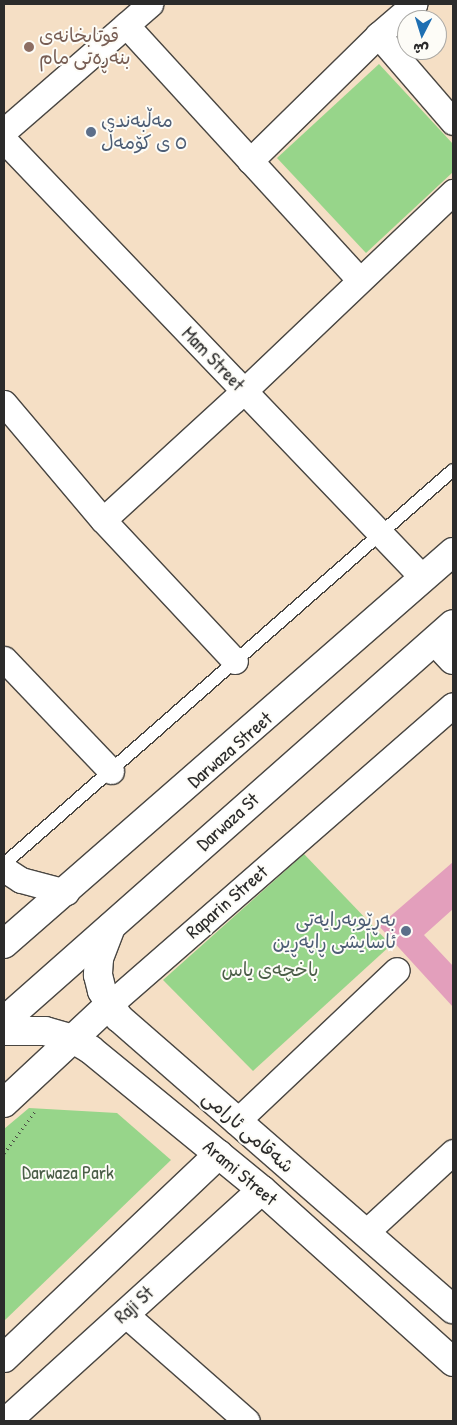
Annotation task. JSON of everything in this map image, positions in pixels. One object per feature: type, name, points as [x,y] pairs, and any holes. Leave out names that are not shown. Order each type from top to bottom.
[{"type":"main road","name":"Darwaza Street","points":[[4,944],[66,892],[453,552]]},
{"type":"main road","points":[[444,632],[453,660]]},
{"type":"main road","name":"Darwaza St","points":[[4,1021],[444,632]]},
{"type":"main road","name":"شەقامی ئارامی","points":[[110,927],[99,959],[98,975],[109,1005],[143,1041],[453,1309]]},
{"type":"main road","name":"Raparin Street","points":[[4,1103],[109,1005]]},
{"type":"main road","name":"Arami Street","points":[[4,1031],[45,1031],[73,1039],[113,1066],[262,1190],[453,1362]]},
{"type":"main road","points":[[113,1066],[122,1047],[143,1041]]},
{"type":"main road","points":[[4,1358],[219,1154]]},
{"type":"main road","name":"Raji St","points":[[7,1421],[262,1190]]},
{"type":"street","points":[[4,131],[150,4]]},
{"type":"street","points":[[250,161],[378,35],[414,4]]},
{"type":"street","points":[[126,25],[359,279]]},
{"type":"street","points":[[378,35],[453,122]]},
{"type":"street","name":"Mam Street","points":[[4,140],[423,578]]},
{"type":"street","points":[[103,520],[244,391],[359,279],[453,192]]},
{"type":"street","points":[[4,403],[103,520],[236,661]]},
{"type":"street","points":[[4,659],[111,771]]},
{"type":"street","name":"Raparin Street","points":[[109,1005],[453,705]]},
{"type":"street","points":[[4,869],[28,882],[66,892]]},
{"type":"street","points":[[236,1122],[397,970]]},
{"type":"street","points":[[366,1232],[453,1152]]},
{"type":"street","points":[[125,1314],[247,1421]]},
{"type":"lane","points":[[4,864],[453,470]]},
{"type":"path","points":[[4,1153],[39,1105]]},
{"type":"green space","points":[[379,64],[453,144],[453,172],[366,253],[277,158]]},
{"type":"green space","name":"باخچەی یاس","points":[[304,854],[391,945],[253,1071],[163,980]]},
{"type":"green space","name":"Darwaza Park","points":[[29,1108],[117,1113],[171,1160],[4,1321],[4,1129]]},
{"type":"building","name":"بەڕێوبەرایەتی ئاسایشی ڕاپەڕین","points":[[453,862],[453,909],[424,935],[453,966],[453,1007],[379,926]]},
{"type":"place","name":"قوتابخانەی بنەڕەتی مام","points":[[29,47]]},
{"type":"place","name":"مەڵبەندی ٥ ی کۆمەڵ","points":[[91,132]]},
{"type":"place","name":"بەڕێوبەرایەتی ئاسایشی ڕاپەڕین","points":[[406,931]]}]
